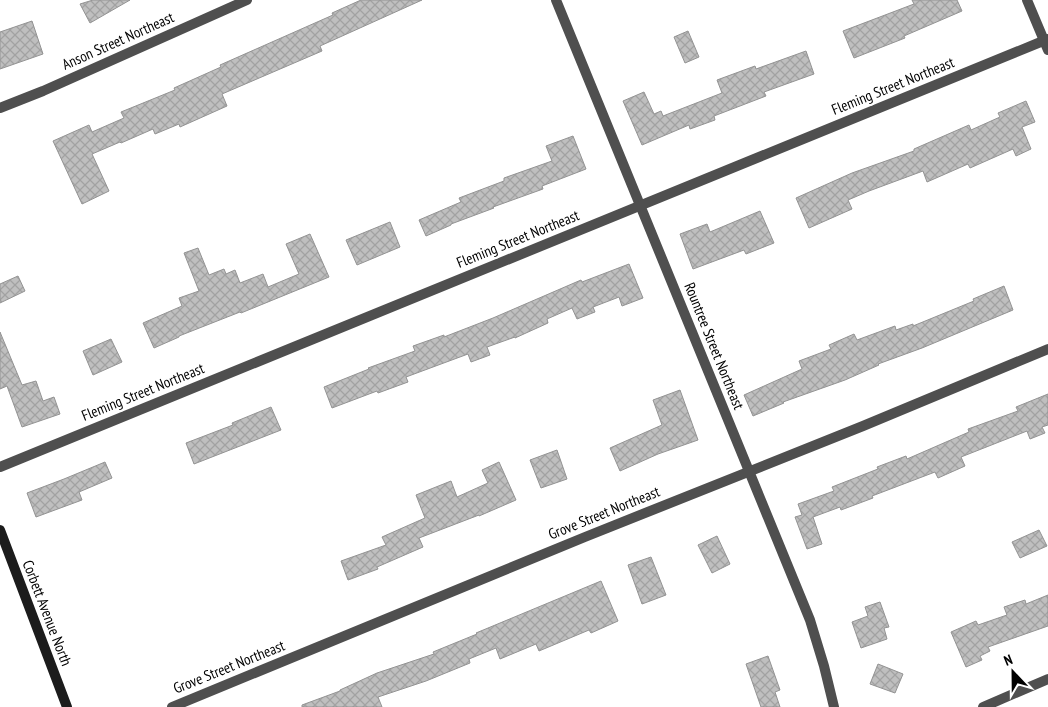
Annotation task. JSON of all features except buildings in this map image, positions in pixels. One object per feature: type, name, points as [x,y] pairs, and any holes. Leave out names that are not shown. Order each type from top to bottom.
[{"type":"street","name":"Anson Street Northeast","points":[[0,108],[247,0]]},
{"type":"street","name":"Rountree Street Northeast","points":[[556,0],[810,620],[834,707]]},
{"type":"street","points":[[1027,0],[1047,43]]},
{"type":"street","name":"Fleming Street Northeast","points":[[0,467],[640,205],[1047,43]]},
{"type":"street","name":"Grove Street Northeast","points":[[172,707],[585,537],[864,426],[1048,349]]},
{"type":"street","name":"Corbett Avenue North","points":[[0,530],[66,707]]},
{"type":"street","points":[[983,707],[1048,679]]}]
